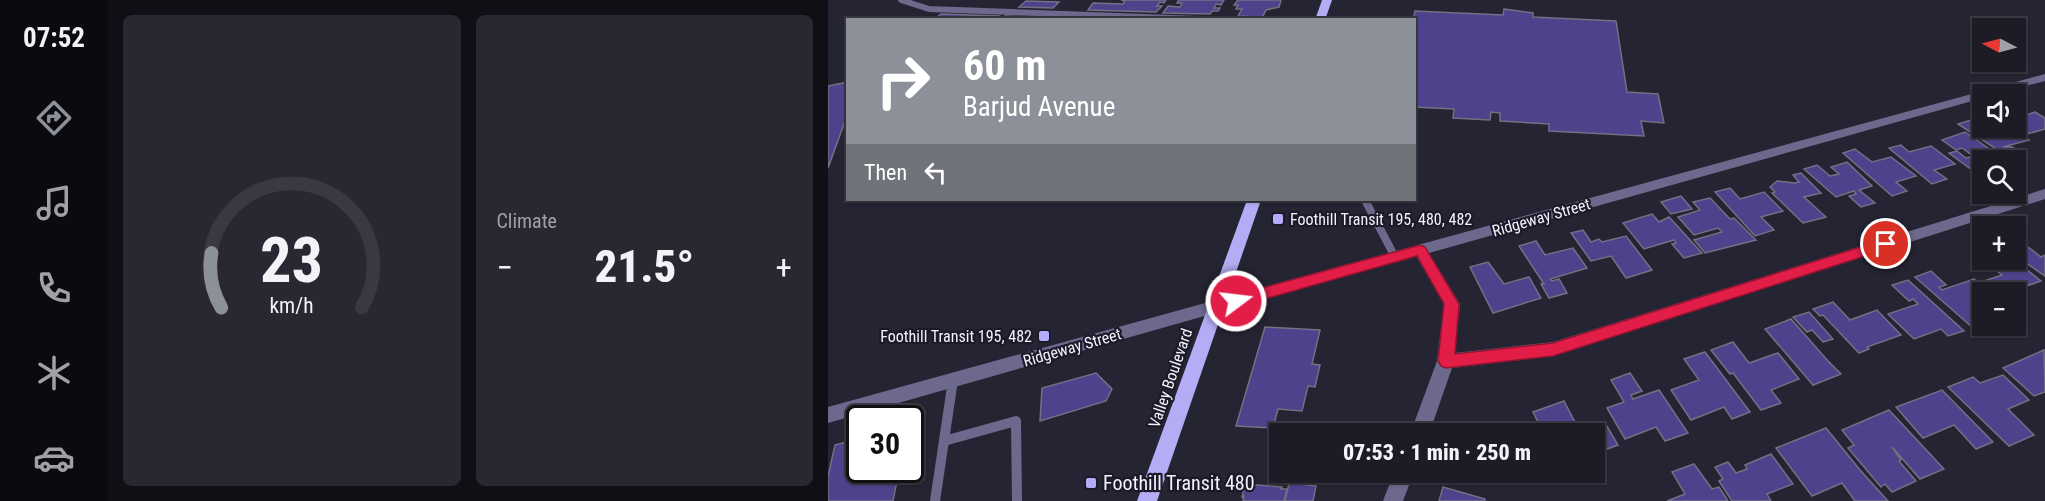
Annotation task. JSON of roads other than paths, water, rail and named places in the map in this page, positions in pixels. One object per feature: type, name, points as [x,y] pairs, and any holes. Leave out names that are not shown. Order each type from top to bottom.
[{"type":"main road","points":[[1321,18],[1327,0]]},
{"type":"main road","name":"Valley Boulevard","points":[[1147,501],[1254,201]]},
{"type":"street","name":"Ridgeway Street","points":[[828,415],[2045,77]]},
{"type":"street","points":[[1446,361],[1553,349],[2045,194]]},
{"type":"street","points":[[1420,250],[1452,304],[1446,361],[1423,423]]},
{"type":"street","points":[[1393,501],[1400,483]]},
{"type":"lane","points":[[902,0],[928,9],[1171,18]]},
{"type":"lane","points":[[1366,201],[1395,257]]},
{"type":"lane","points":[[935,501],[953,380]]},
{"type":"lane","points":[[944,441],[1016,421],[1017,501]]},
{"type":"place","name":"Foothill Transit 195, 480, 482","points":[[1278,219]]},
{"type":"place","name":"Foothill Transit 195, 482","points":[[1044,336]]},
{"type":"place","name":"Foothill Transit 480","points":[[1091,483]]}]
